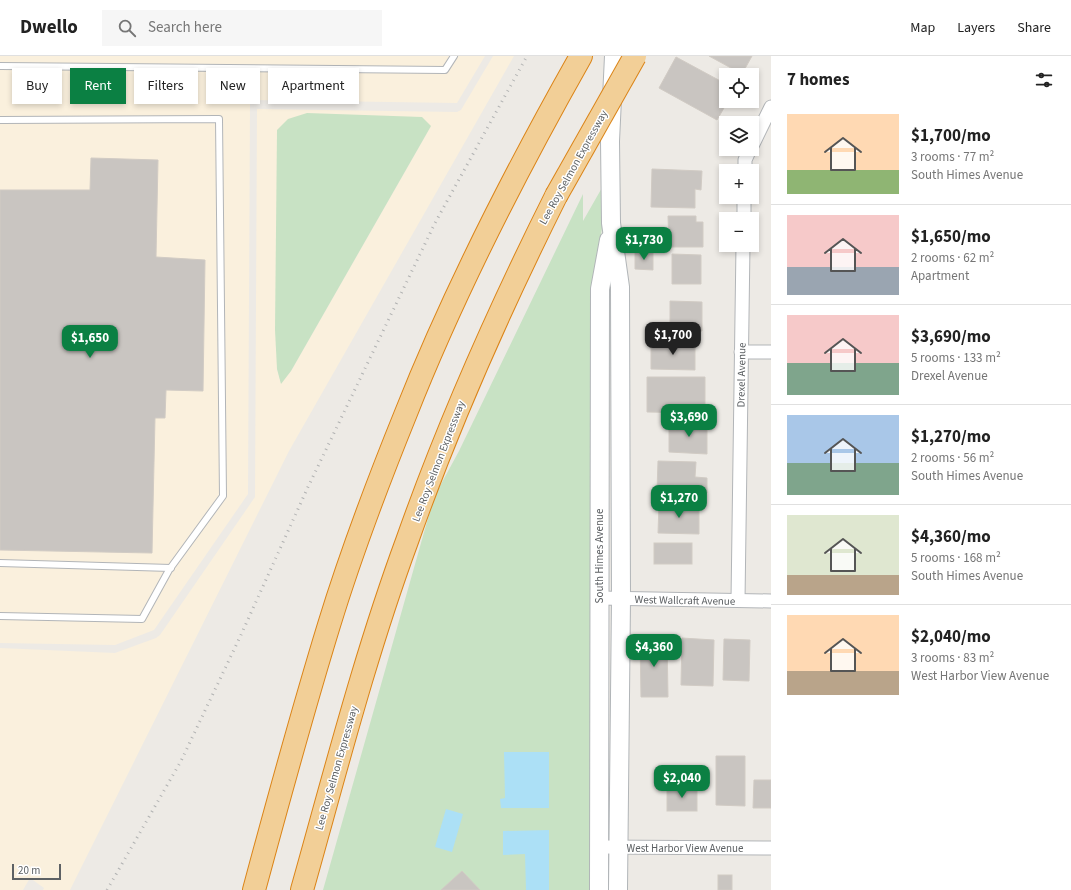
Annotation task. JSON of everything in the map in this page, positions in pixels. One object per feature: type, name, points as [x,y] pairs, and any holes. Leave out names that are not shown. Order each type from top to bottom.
[{"type":"highway","points":[[254,890],[285,776],[330,624],[366,518],[392,449],[423,371],[464,279],[513,179],[581,56]]},
{"type":"highway","name":"Lee Roy Selmon Expressway","points":[[302,890],[358,690],[406,541],[461,401],[502,307],[556,196],[635,56]]},
{"type":"street","name":"South Himes Avenue","points":[[614,56],[610,141],[612,223],[620,287],[621,599],[618,890]]},
{"type":"street","points":[[759,132],[771,107]]},
{"type":"street","name":"South Himes Avenue","points":[[599,890],[600,289],[612,223]]},
{"type":"street","name":"Drexel Avenue","points":[[738,600],[743,252]]},
{"type":"street","points":[[741,352],[771,352]]},
{"type":"street","name":"West Wallcraft Avenue","points":[[599,598],[771,601]]},
{"type":"street","name":"West Harbor View Avenue","points":[[600,847],[771,848]]},
{"type":"lane","points":[[0,66],[445,70],[454,56]]},
{"type":"lane","points":[[0,120],[220,119],[223,496],[171,568],[142,619],[0,616]]},
{"type":"lane","points":[[0,563],[171,568]]},
{"type":"shaded area","points":[[0,56],[485,56],[457,103],[359,102],[359,68],[268,68],[268,100],[260,100],[260,68],[206,68],[206,104],[250,104],[248,494],[154,630],[115,645],[0,643]]},
{"type":"shaded area","points":[[493,56],[514,56],[289,451],[70,890],[43,890],[44,888],[30,878],[23,890],[0,890],[0,648],[115,653],[156,638],[160,635],[255,497],[257,109],[457,112],[461,110]],"holes":[[[431,126],[291,371],[281,383],[277,369]]]},
{"type":"green space","points":[[307,113],[422,117],[431,126],[291,371],[281,384],[277,369],[275,330],[277,130],[288,119]]},
{"type":"green space","points":[[603,186],[603,223],[591,289],[591,890],[323,890],[434,497],[459,451],[583,194],[583,221]]},
{"type":"water","points":[[504,752],[549,752],[549,808],[501,808],[500,799],[505,798]]},
{"type":"water","points":[[446,809],[463,814],[452,852],[435,847]]},
{"type":"water","points":[[549,830],[549,890],[526,890],[525,854],[503,855],[503,831]]},
{"type":"building","points":[[709,56],[752,56],[745,68],[731,68]]},
{"type":"building","points":[[676,57],[719,80],[719,108],[724,108],[717,120],[659,88]]},
{"type":"building","points":[[91,158],[158,160],[156,257],[205,260],[203,391],[166,390],[165,418],[155,418],[152,553],[0,550],[0,190],[90,190]]},
{"type":"building","points":[[652,169],[702,171],[701,190],[695,189],[695,208],[651,207]]},
{"type":"building","points":[[668,216],[696,216],[696,222],[703,222],[703,247],[669,247]]},
{"type":"building","points":[[635,252],[653,252],[653,270],[635,269]]},
{"type":"building","points":[[672,254],[701,255],[701,284],[672,284]]},
{"type":"building","points":[[670,301],[702,302],[702,331],[670,331]]},
{"type":"building","points":[[651,341],[695,342],[695,370],[651,369]]},
{"type":"building","points":[[647,377],[705,377],[705,413],[647,412]]},
{"type":"building","points":[[677,421],[707,422],[707,454],[669,452],[669,429],[676,430]]},
{"type":"building","points":[[658,461],[696,462],[695,477],[707,478],[707,493],[657,491]]},
{"type":"building","points":[[659,504],[699,504],[699,534],[658,533]]},
{"type":"building","points":[[654,543],[692,543],[692,564],[654,564]]},
{"type":"building","points":[[667,638],[668,697],[641,697],[640,639]]},
{"type":"building","points":[[682,638],[714,640],[713,686],[681,685]]},
{"type":"building","points":[[724,639],[750,640],[749,681],[723,680]]},
{"type":"building","points":[[716,756],[745,756],[745,806],[716,805]]},
{"type":"building","points":[[754,780],[771,780],[771,808],[753,808]]},
{"type":"building","points":[[667,787],[697,787],[697,811],[667,811]]},
{"type":"building","points":[[462,871],[480,890],[441,890]]},
{"type":"building","points":[[718,875],[732,875],[732,890],[718,890]]},
{"type":"railway","points":[[107,890],[181,761],[240,637],[308,487],[435,223],[527,56]]}]
